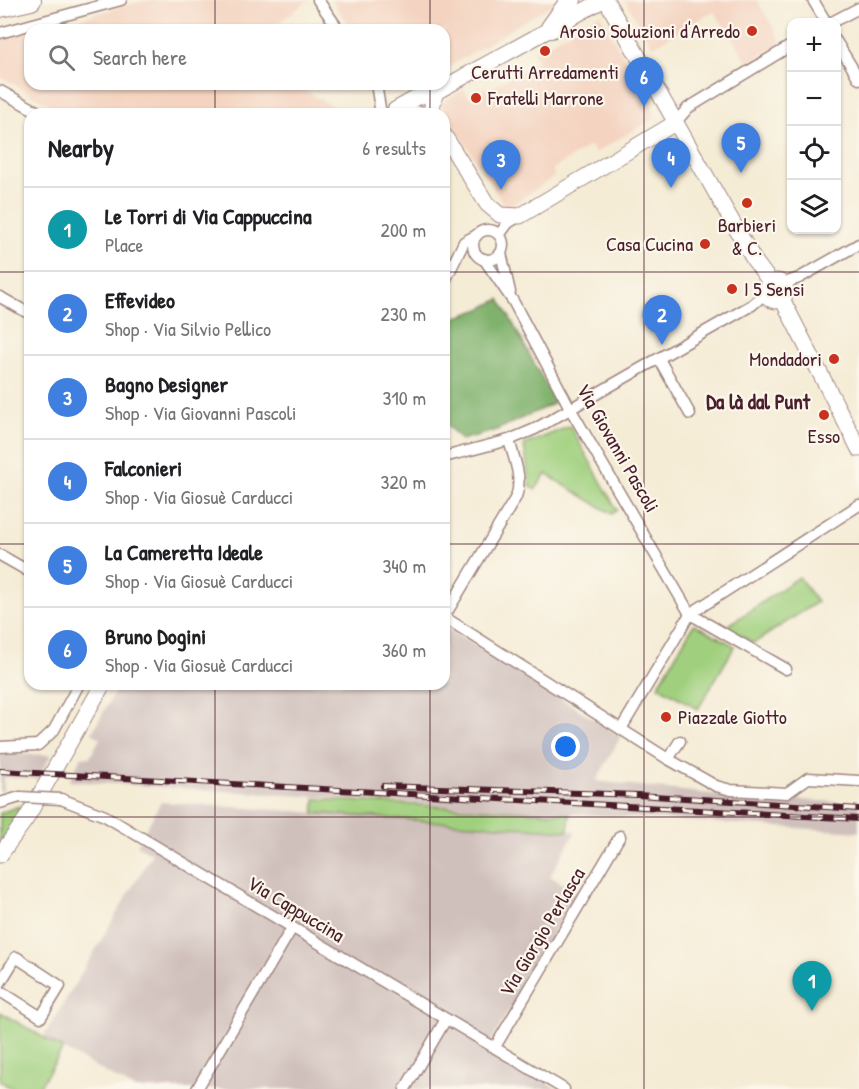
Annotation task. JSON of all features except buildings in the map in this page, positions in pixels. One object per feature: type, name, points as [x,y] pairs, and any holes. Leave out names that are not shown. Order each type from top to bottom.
[{"type":"highway","points":[[0,2],[6,0]]},
{"type":"highway","points":[[0,7],[32,0]]},
{"type":"highway","points":[[551,28],[571,0]]},
{"type":"street","points":[[33,24],[121,0]]},
{"type":"street","points":[[318,0],[335,24]]},
{"type":"street","points":[[450,84],[605,0],[754,260],[775,289],[859,449]]},
{"type":"street","points":[[813,0],[824,18]]},
{"type":"street","points":[[840,18],[859,8]]},
{"type":"street","points":[[0,33],[24,26]]},
{"type":"street","points":[[841,47],[859,79]]},
{"type":"street","points":[[499,235],[508,223],[675,123],[688,108],[787,48]]},
{"type":"street","points":[[379,90],[389,108]]},
{"type":"street","points":[[400,108],[418,97],[440,90]]},
{"type":"street","points":[[0,91],[31,108]]},
{"type":"street","points":[[432,108],[436,92]]},
{"type":"street","points":[[450,145],[487,204],[490,215],[473,244],[475,252],[484,259],[494,259],[501,253],[503,244],[499,235]]},
{"type":"street","points":[[487,204],[500,215],[520,216]]},
{"type":"street","points":[[450,272],[464,242],[482,232],[499,235]]},
{"type":"street","points":[[450,455],[509,440],[572,410],[752,305],[775,289],[859,244]]},
{"type":"street","points":[[454,264],[475,252]]},
{"type":"street","name":"Via Giovanni Pascoli","points":[[501,253],[513,301]]},
{"type":"street","name":"Via Giovanni Pascoli","points":[[484,259],[513,301],[572,410],[690,614]]},
{"type":"street","points":[[0,297],[24,311]]},
{"type":"street","points":[[659,359],[690,414]]},
{"type":"street","points":[[450,607],[516,497],[519,477],[509,440]]},
{"type":"street","points":[[621,729],[690,614],[859,505]]},
{"type":"street","points":[[0,555],[24,569]]},
{"type":"street","points":[[690,614],[786,669]]},
{"type":"street","points":[[450,621],[668,759],[716,786],[731,790],[787,793],[808,778],[859,781]]},
{"type":"street","points":[[0,747],[38,745],[54,730],[76,690]]},
{"type":"street","points":[[0,855],[26,819],[100,690]]},
{"type":"street","points":[[668,759],[680,741]]},
{"type":"street","name":"Via Cappuccina","points":[[0,803],[20,797],[61,799],[92,809],[564,1089]]},
{"type":"street","name":"Via Giorgio Perlasca","points":[[495,1047],[621,836]]},
{"type":"street","points":[[196,1089],[292,928]]},
{"type":"street","points":[[0,983],[16,957],[60,986],[41,1017],[0,991]]},
{"type":"street","points":[[405,1089],[446,1019]]},
{"type":"shaded area","points":[[147,0],[309,0],[277,24],[59,24]]},
{"type":"shaded area","points":[[331,0],[559,0],[450,66],[450,24],[349,24]]},
{"type":"shaded area","points":[[625,0],[757,0],[782,43],[748,63],[714,11],[652,47]]},
{"type":"shaded area","points":[[600,14],[656,117],[595,153],[590,146],[552,169],[555,176],[511,206],[504,205],[450,119],[450,108],[443,108],[440,103],[464,89],[469,98],[486,88],[488,90],[538,61],[534,52]]},
{"type":"shaded area","points":[[24,34],[24,90],[304,90],[336,108],[55,108],[1,77],[0,40]]},
{"type":"shaded area","points":[[450,630],[621,736],[596,781],[727,796],[859,803],[859,832],[69,781],[81,757],[90,757],[100,738],[92,733],[116,690],[450,690]]},
{"type":"shaded area","points":[[0,754],[51,755],[37,779],[4,777],[3,790],[0,793]]},
{"type":"shaded area","points":[[161,802],[576,831],[550,876],[578,893],[488,1047],[557,1089],[135,1089],[43,1038],[152,854],[137,845]]},
{"type":"green space","points":[[500,299],[555,403],[494,431],[461,440],[450,428],[450,319],[481,309]]},
{"type":"green space","points":[[570,426],[617,510],[612,514],[546,474],[535,490],[530,486],[524,445]]},
{"type":"green space","points":[[799,577],[817,602],[754,643],[726,627]]},
{"type":"green space","points":[[694,624],[735,646],[698,709],[658,686]]},
{"type":"green space","points":[[315,799],[570,814],[568,831],[314,813]]},
{"type":"green space","points":[[19,806],[18,818],[0,843],[0,813]]},
{"type":"green space","points":[[0,1012],[63,1049],[38,1089],[13,1089],[0,1081]]},
{"type":"railway","points":[[0,771],[859,819]]},
{"type":"railway","points":[[383,786],[638,795],[859,809]]},
{"type":"place","name":"Arosio Soluzioni d'Arredo","points":[[752,31]]},
{"type":"place","name":"Cerutti Arredamenti","points":[[545,51]]},
{"type":"place","name":"Fratelli Marrone","points":[[476,98]]},
{"type":"place","name":"Bruno Dogini","points":[[644,107]]},
{"type":"place","name":"La Cameretta Ideale","points":[[741,173]]},
{"type":"place","name":"Falconieri","points":[[671,188]]},
{"type":"place","name":"Bagno Designer","points":[[501,190]]},
{"type":"place","name":"Barbieri & C.","points":[[747,203]]},
{"type":"place","name":"Casa Cucina","points":[[705,244]]},
{"type":"place","name":"I 5 Sensi","points":[[732,289]]},
{"type":"place","name":"Effevideo","points":[[662,345]]},
{"type":"place","name":"Mondadori","points":[[834,359]]},
{"type":"place","name":"Esso","points":[[824,415]]},
{"type":"place","name":"Piazzale Giotto","points":[[666,717]]},
{"type":"place","name":"Le Torri di Via Cappuccina","points":[[812,1011]]},
{"type":"district","name":"Da là dal Punt","points":[[758,402]]}]
